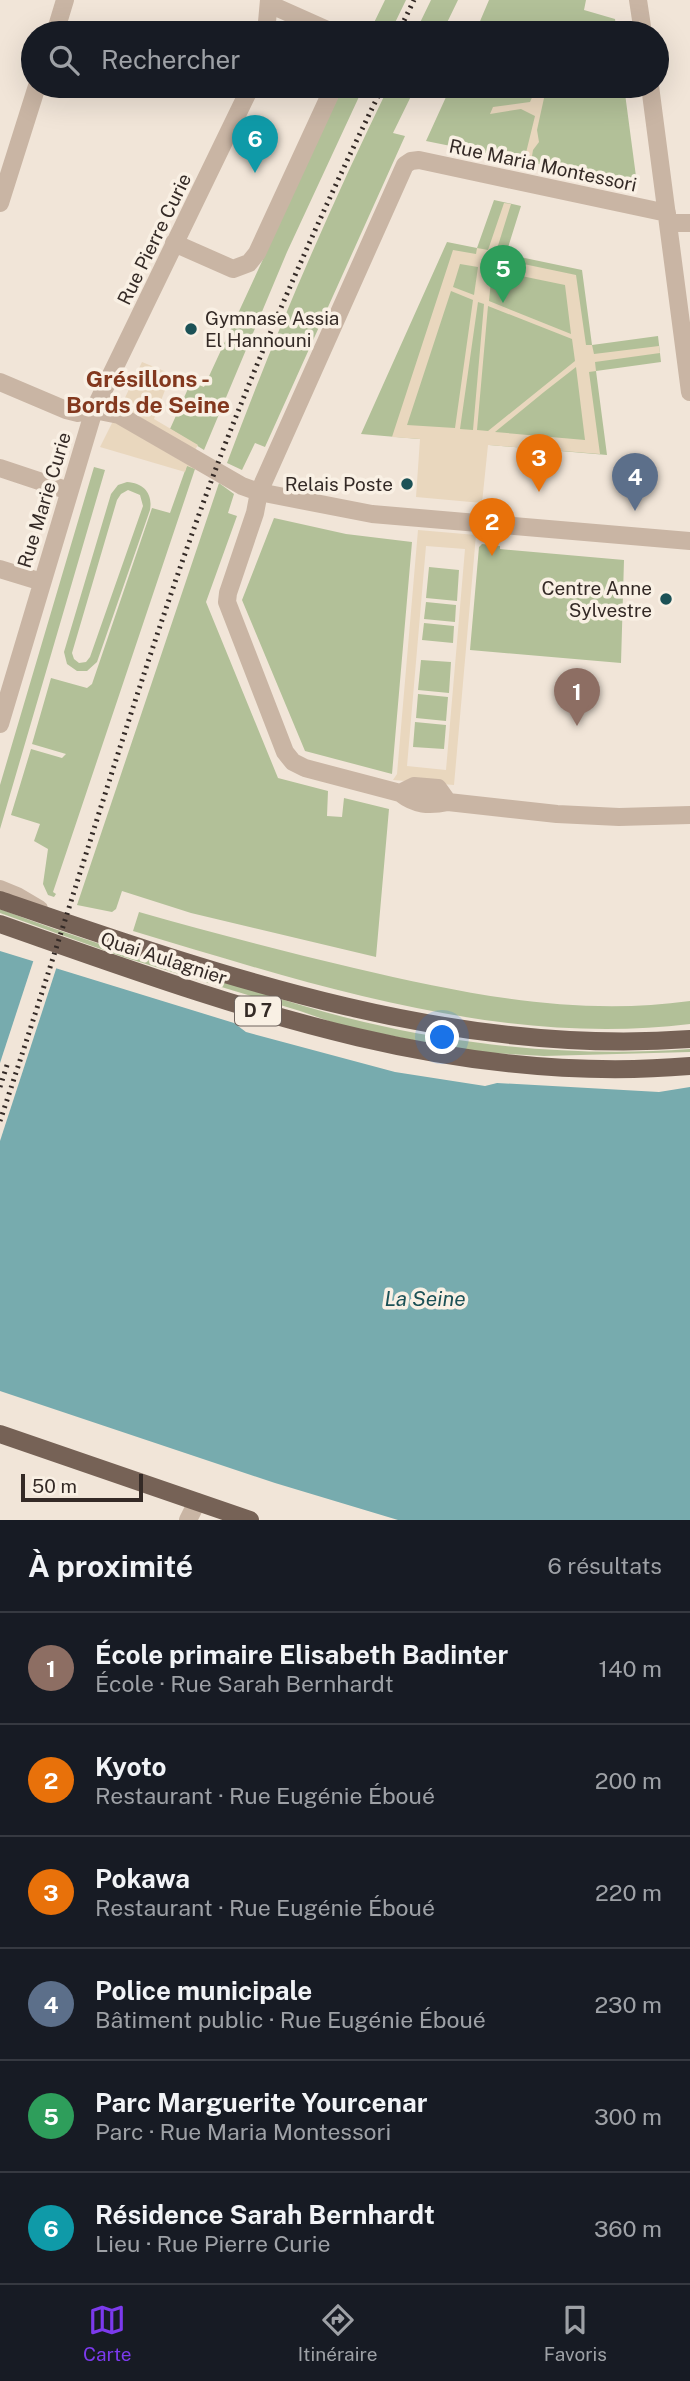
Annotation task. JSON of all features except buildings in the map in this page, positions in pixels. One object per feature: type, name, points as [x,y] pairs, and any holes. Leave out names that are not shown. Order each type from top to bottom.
[{"type":"main road","name":"Quai Aulagnier","points":[[0,900],[100,935],[382,1016],[521,1038],[662,1041],[690,1039]]},
{"type":"main road","name":"Quai Aulagnier","points":[[0,924],[172,984],[281,1018],[390,1046],[466,1060],[525,1066],[613,1070],[690,1066]]},
{"type":"main road","points":[[0,1434],[250,1520]]},
{"type":"main road","points":[[197,1502],[243,1520]]},
{"type":"street","points":[[59,21],[65,0]]},
{"type":"street","points":[[638,0],[641,21]]},
{"type":"street","points":[[267,21],[269,2],[309,21]]},
{"type":"street","points":[[0,203],[33,98]]},
{"type":"street","name":"Rue Pierre Curie","points":[[94,410],[245,98]]},
{"type":"street","points":[[174,243],[233,269],[249,263],[257,254],[328,98]]},
{"type":"street","points":[[652,98],[690,392]]},
{"type":"street","name":"Rue Maria Montessori","points":[[259,492],[405,165],[411,161],[419,160],[690,223]]},
{"type":"street","points":[[0,382],[66,410],[78,413],[94,410],[119,415],[242,486],[259,492],[372,514],[690,541]]},
{"type":"street","name":"Rue Marie Curie","points":[[1,715],[94,410]]},
{"type":"street","points":[[0,468],[69,491]]},
{"type":"street","points":[[259,492],[227,602],[285,752],[293,762],[305,768],[400,793],[413,803],[436,805],[448,802],[557,814],[619,817],[690,815]]},
{"type":"street","points":[[0,569],[42,582]]},
{"type":"street","points":[[0,889],[18,896],[54,919]]},
{"type":"street","points":[[188,1520],[197,1502]]},
{"type":"green space","points":[[385,0],[406,0],[396,21],[375,21]]},
{"type":"green space","points":[[431,0],[458,0],[448,21],[421,21]]},
{"type":"green space","points":[[489,0],[586,0],[584,10],[615,21],[480,21]]},
{"type":"green space","points":[[337,98],[358,98],[287,252],[204,450],[170,429],[191,382],[204,387]]},
{"type":"green space","points":[[383,98],[410,98],[393,133],[405,136],[265,447],[255,443],[242,470],[227,463],[264,367],[345,179]]},
{"type":"green space","points":[[446,98],[626,98],[637,184],[426,141]]},
{"type":"green space","points":[[494,200],[521,206],[506,254],[582,270],[592,345],[658,336],[661,362],[596,371],[607,455],[361,434],[447,242],[477,248]]},
{"type":"green space","points":[[187,465],[195,469],[53,892],[56,894],[54,897],[48,895],[43,884],[48,849],[34,841],[40,824],[11,815],[31,749],[62,758],[66,754],[32,744],[51,678],[87,688],[92,684],[152,508],[170,513]]},
{"type":"green space","points":[[94,467],[105,470],[0,829],[0,785]]},
{"type":"green space","points":[[127,482],[143,487],[149,494],[150,510],[97,662],[87,671],[77,671],[67,664],[64,652],[111,494],[118,485]],"holes":[[[128,490],[140,495],[143,506],[90,657],[86,662],[79,663],[72,653],[117,500]]]},
{"type":"green space","points":[[219,483],[234,494],[228,513],[237,516],[206,602],[278,778],[328,791],[327,816],[342,817],[344,798],[389,809],[376,957],[191,913],[122,891],[116,909],[112,912],[77,905]]},
{"type":"green space","points":[[274,518],[346,534],[412,542],[392,774],[305,751],[242,600]]},
{"type":"green space","points":[[482,544],[500,546],[500,549],[624,560],[621,663],[470,650],[479,547]]},
{"type":"green space","points":[[429,567],[459,570],[457,601],[426,598]]},
{"type":"green space","points":[[426,602],[456,605],[455,622],[424,619]]},
{"type":"green space","points":[[424,623],[454,626],[453,643],[422,640]]},
{"type":"green space","points":[[421,660],[451,662],[449,693],[418,690]]},
{"type":"green space","points":[[418,694],[448,697],[446,721],[416,718]]},
{"type":"green space","points":[[415,722],[446,725],[444,749],[413,747]]},
{"type":"green space","points":[[0,909],[110,947],[293,1003],[404,1031],[526,1048],[608,1052],[690,1049],[690,1052],[544,1056],[472,1052],[343,1026],[123,957],[0,913]]},
{"type":"green space","points":[[139,912],[327,962],[479,994],[605,1006],[690,1001],[690,1024],[619,1029],[548,1027],[478,1019],[408,1006],[270,972],[133,931]]},
{"type":"shaded area","points":[[532,98],[544,98],[537,130],[539,142],[533,150],[531,162],[524,161],[535,116],[521,109],[490,114],[493,107],[530,102]]},
{"type":"shaded area","points":[[504,203],[511,204],[496,252],[506,254],[505,260],[576,275],[586,345],[592,345],[594,354],[659,346],[660,353],[595,362],[596,371],[589,372],[600,454],[488,445],[482,503],[416,497],[420,439],[392,437],[453,250],[476,254],[477,248],[488,250]],"holes":[[[460,264],[478,267],[474,295],[453,287]],[[492,270],[565,285],[571,334],[489,301]],[[451,291],[473,300],[455,428],[407,425]],[[478,302],[484,304],[473,430],[460,429]],[[488,306],[572,339],[575,361],[488,431],[477,430]],[[576,367],[585,440],[495,432],[544,392]]]},
{"type":"shaded area","points":[[142,362],[191,382],[190,384],[170,377],[154,419],[198,445],[195,450],[122,404]]},
{"type":"shaded area","points":[[113,421],[195,469],[187,466],[185,472],[100,447]]},
{"type":"shaded area","points":[[418,530],[476,535],[454,785],[393,780],[397,774]],"holes":[[[426,546],[465,549],[446,770],[407,766]]]},
{"type":"water","name":"La Seine","points":[[0,951],[234,1023],[246,1032],[395,1072],[485,1086],[497,1083],[659,1092],[690,1087],[690,1520],[398,1520],[275,1483],[0,1391]]},
{"type":"pier","points":[[34,959],[57,966],[0,1141],[0,1063]]},
{"type":"railway","points":[[404,21],[414,0]]},
{"type":"railway","points":[[0,1121],[193,530],[261,355],[340,175],[377,98]]},
{"type":"railway","points":[[0,1087],[8,1062]]},
{"type":"place","name":"Résidence Sarah Bernhardt","points":[[255,173]]},
{"type":"place","name":"Parc Marguerite Yourcenar","points":[[503,303]]},
{"type":"place","name":"Gymnase Assia El Hannouni","points":[[191,329]]},
{"type":"place","name":"Relais Poste","points":[[407,484]]},
{"type":"place","name":"Pokawa","points":[[539,492]]},
{"type":"place","name":"Police municipale","points":[[635,511]]},
{"type":"place","name":"Kyoto","points":[[492,556]]},
{"type":"place","name":"Centre Anne Sylvestre","points":[[666,599]]},
{"type":"place","name":"École primaire Elisabeth Badinter","points":[[577,726]]},
{"type":"district","name":"Grésillons - Bords de Seine","points":[[148,392]]}]
